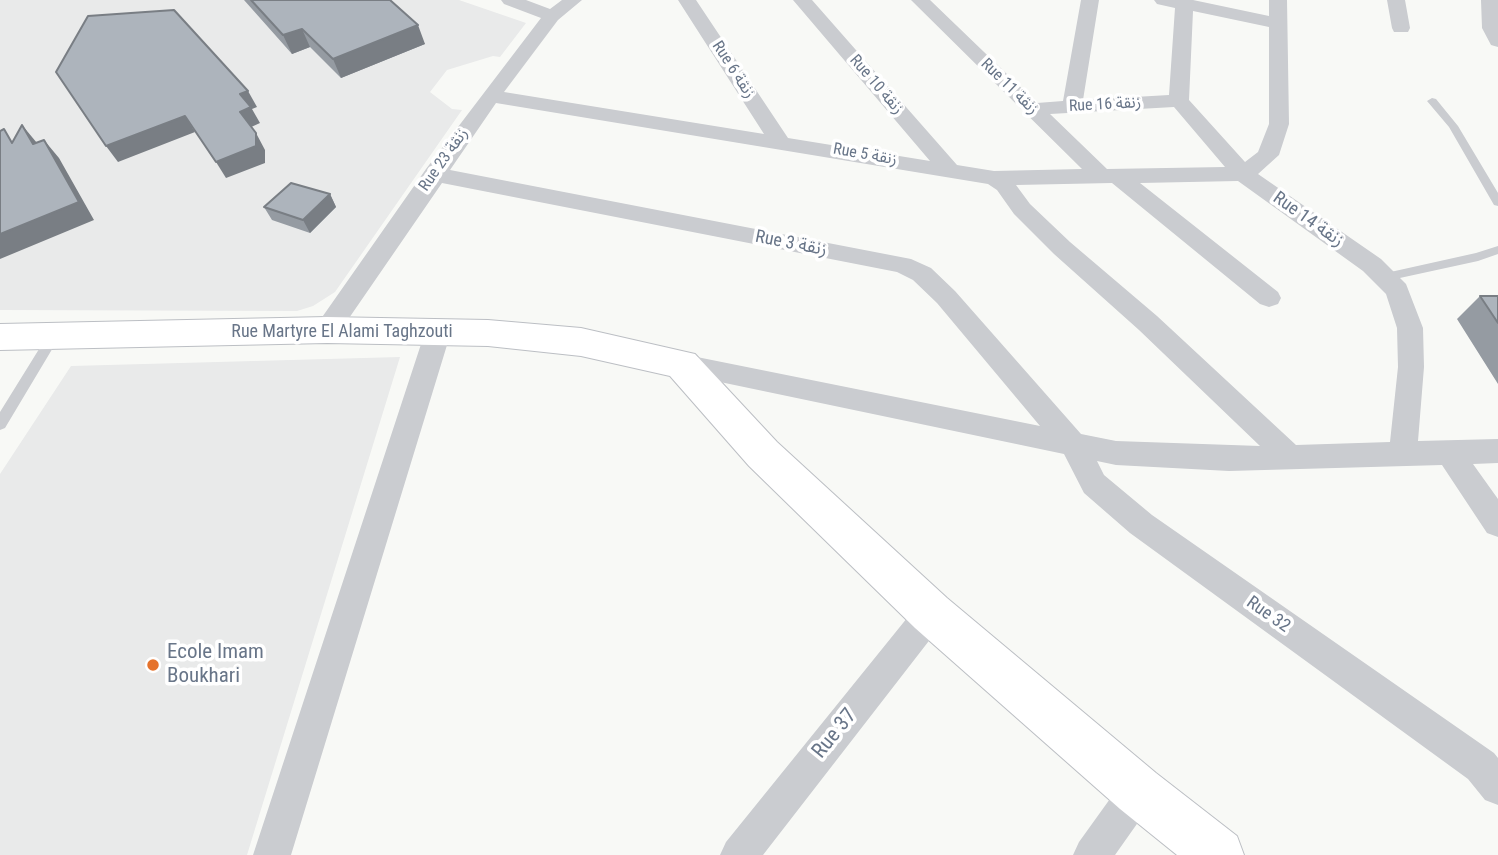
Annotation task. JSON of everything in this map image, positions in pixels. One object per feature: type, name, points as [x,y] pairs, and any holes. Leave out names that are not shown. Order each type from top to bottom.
[{"type":"street","name":"Rue 23 زنقة","points":[[327,330],[491,96],[552,16],[573,0]]},
{"type":"street","name":"Rue 6 زنقة","points":[[687,0],[779,140]]},
{"type":"street","name":"Rue 10 زنقة","points":[[803,0],[949,169]]},
{"type":"street","name":"Rue 11 زنقة","points":[[919,0],[1031,109],[1107,174],[1269,298]]},
{"type":"street","points":[[1072,108],[1090,0]]},
{"type":"street","points":[[1243,173],[1268,155],[1276,139],[1279,124],[1278,0]]},
{"type":"street","points":[[1396,0],[1401,28]]},
{"type":"street","points":[[1490,0],[1491,28],[1498,41]]},
{"type":"street","points":[[519,1],[552,16]]},
{"type":"street","points":[[1179,101],[1177,1],[1278,23]]},
{"type":"street","name":"Rue 5 زنقة","points":[[491,96],[779,140],[994,177],[1243,173]]},
{"type":"street","name":"Rue 16 زنقة","points":[[1031,109],[1179,101]]},
{"type":"street","name":"Rue 14 زنقة","points":[[1179,101],[1243,173],[1386,277],[1397,290],[1410,328],[1411,367],[1403,452]]},
{"type":"street","name":"Rue 3 زنقة","points":[[434,174],[911,268],[922,274],[946,297],[1073,446]]},
{"type":"street","points":[[994,177],[1005,185],[1022,209],[1062,248],[1148,323],[1293,458]]},
{"type":"street","name":"Rue Martyre El Alami Taghzouti","points":[[0,337],[327,330],[488,333],[581,342],[682,364]]},
{"type":"street","points":[[272,855],[438,332]]},
{"type":"street","points":[[682,364],[1073,446],[1161,458],[1293,458],[1403,452],[1498,451]]},
{"type":"street","points":[[682,364],[763,454],[931,613],[1138,792],[1218,855]]},
{"type":"street","name":"Rue 32","points":[[1073,446],[1094,484],[1141,524],[1492,769]]},
{"type":"street","points":[[1450,453],[1498,524]]},
{"type":"street","name":"Rue 37","points":[[739,855],[931,613]]},
{"type":"street","points":[[1092,855],[1138,792]]},
{"type":"lane","points":[[1432,101],[1452,126],[1498,202]]},
{"type":"lane","points":[[1386,277],[1478,257],[1498,250]]},
{"type":"lane","points":[[0,424],[54,336]]},
{"type":"shaded area","points":[[0,0],[459,0],[526,23],[500,57],[493,56],[447,70],[430,92],[452,109],[462,110],[335,292],[313,306],[297,311],[0,310]]},
{"type":"shaded area","name":"Ecole Imam Boukhari","points":[[400,357],[247,855],[0,855],[0,474],[71,366]]},
{"type":"building","points":[[251,0],[390,0],[418,25],[333,59],[302,29],[283,35]]},
{"type":"building","points":[[174,10],[248,91],[240,94],[251,107],[240,112],[256,133],[256,146],[216,162],[185,116],[106,146],[56,72],[88,16]]},
{"type":"building","points":[[22,125],[33,144],[44,140],[79,202],[0,234],[0,131],[4,129],[12,143]]},
{"type":"building","points":[[291,183],[330,194],[303,220],[264,207]]},
{"type":"building","points":[[1480,296],[1498,296],[1498,323]]},
{"type":"place","name":"Ecole Imam Boukhari","points":[[153,665]]}]
